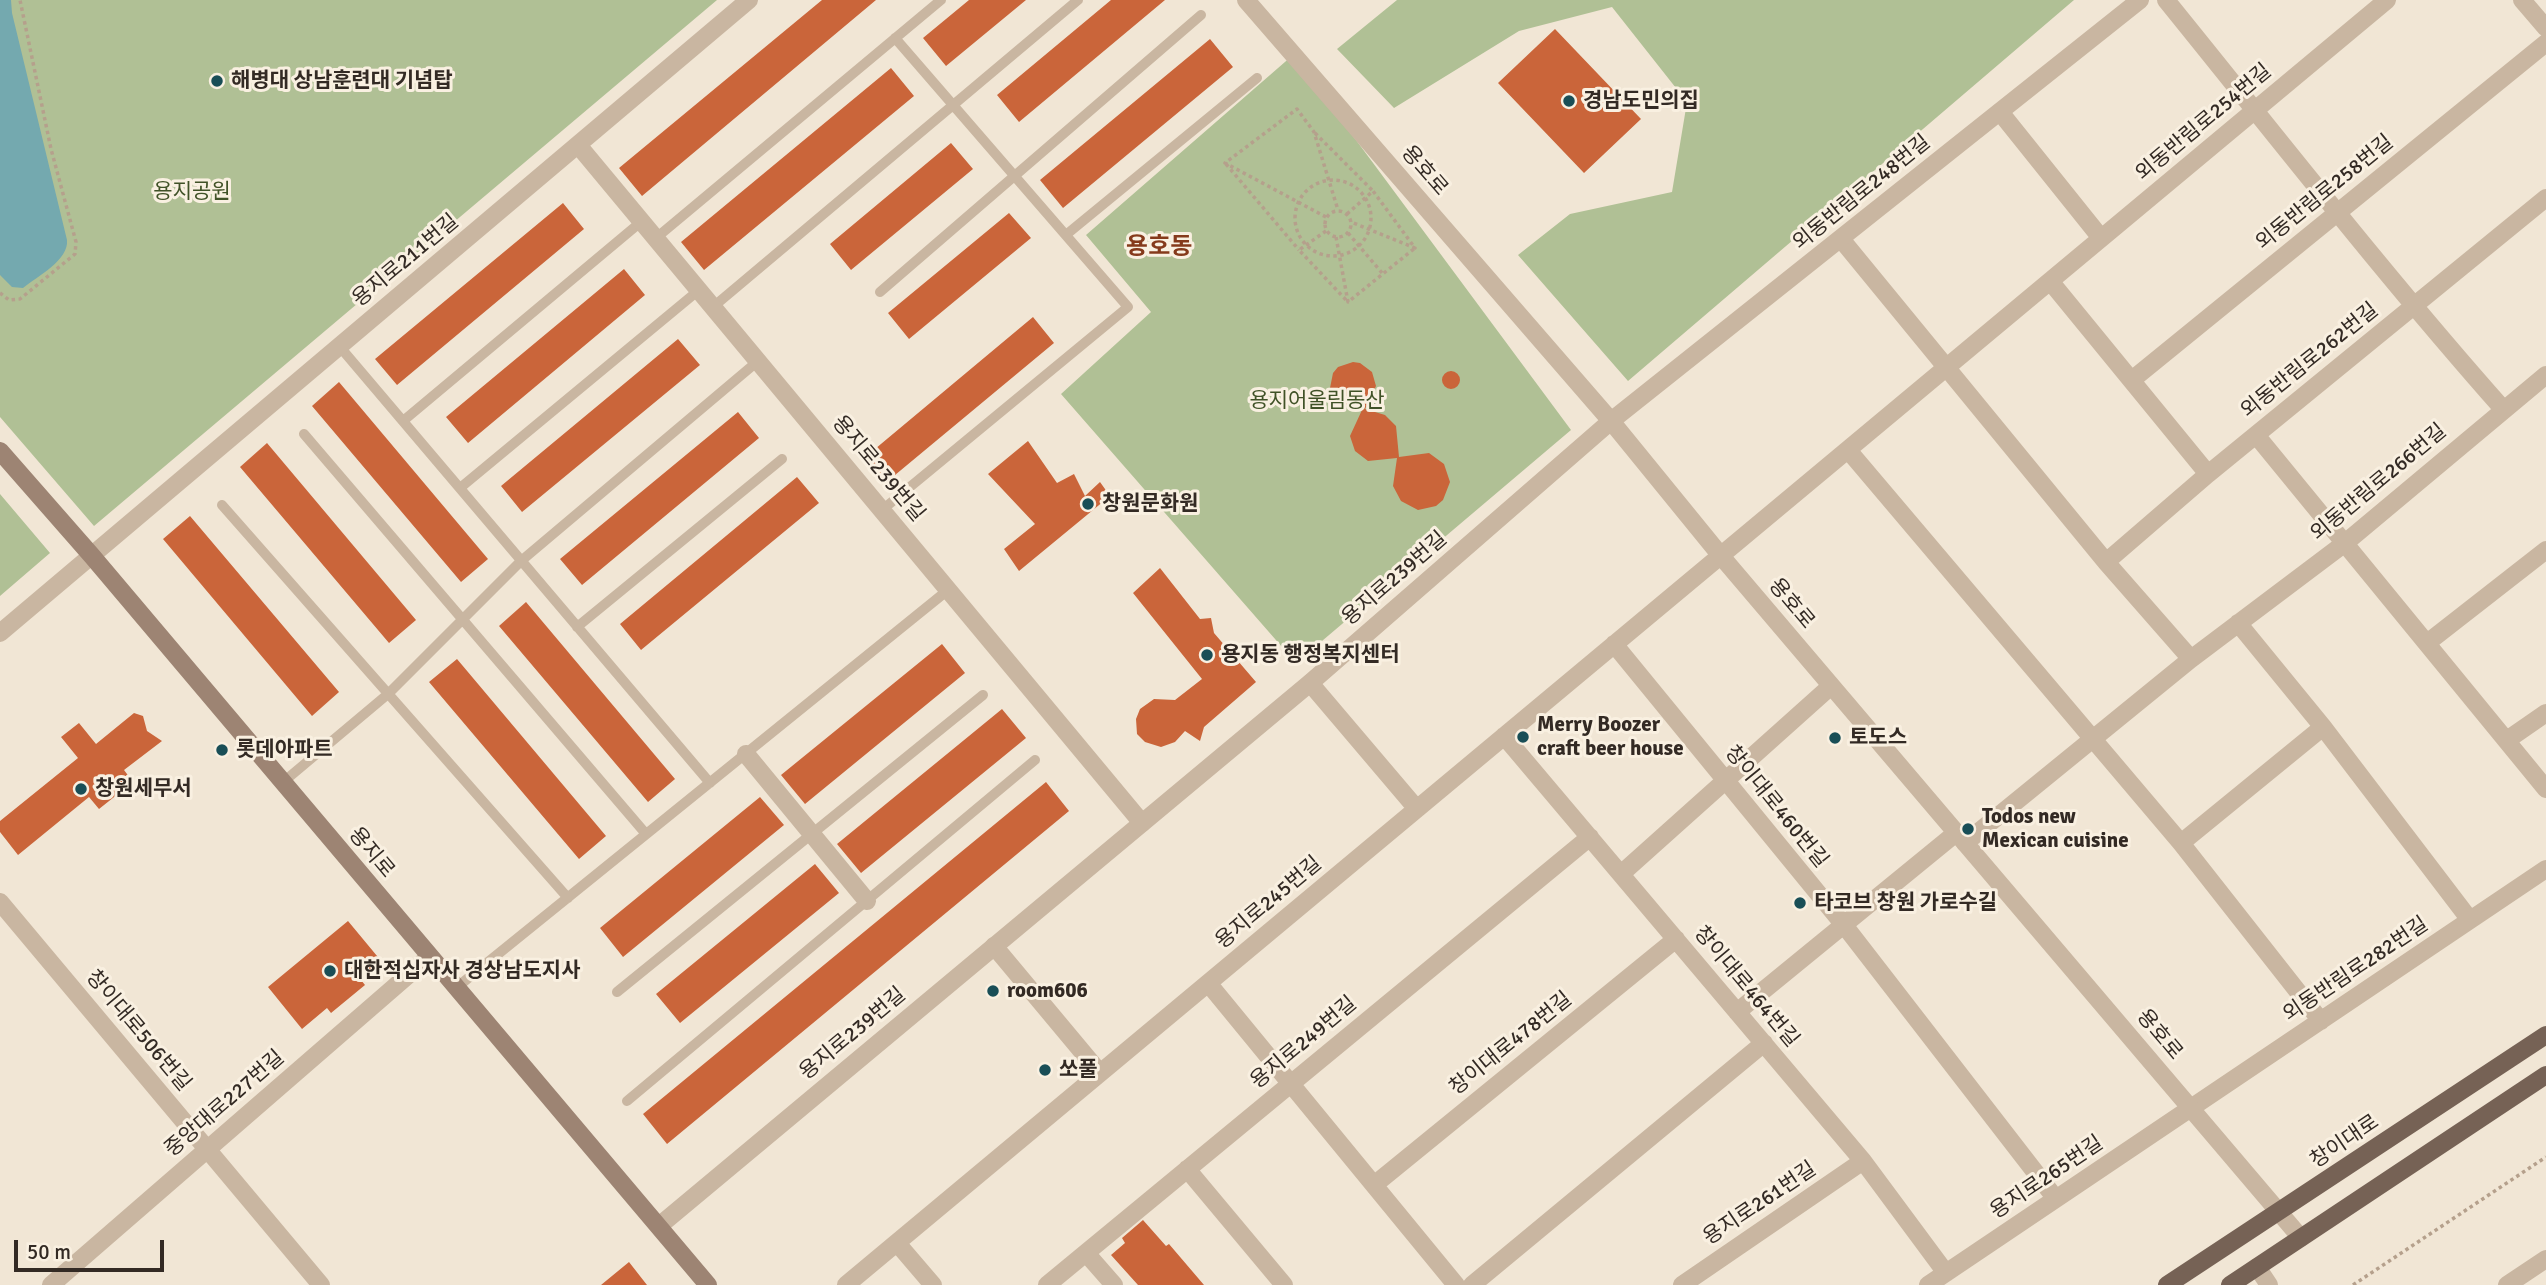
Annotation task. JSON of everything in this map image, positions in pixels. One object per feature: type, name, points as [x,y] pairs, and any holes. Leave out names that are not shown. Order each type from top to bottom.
[{"type":"main road","name":"용지로","points":[[0,451],[92,556],[708,1285]]},
{"type":"main road","name":"창이대로","points":[[2167,1285],[2280,1213],[2546,1035]]},
{"type":"main road","points":[[2230,1285],[2546,1074]]},
{"type":"street","name":"용지로211번길","points":[[0,633],[749,0]]},
{"type":"street","name":"용호로","points":[[1246,0],[1611,421],[1721,556],[2301,1238]]},
{"type":"street","name":"외동반림로248번길","points":[[1611,421],[2140,0]]},
{"type":"street","points":[[2166,0],[2339,211],[2412,306],[2503,409]]},
{"type":"street","name":"외동반림로254번길","points":[[1721,556],[2387,0]]},
{"type":"street","points":[[2522,0],[2546,29]]},
{"type":"street","name":"외동반림로258번길","points":[[2133,379],[2546,43]]},
{"type":"street","points":[[2000,112],[2101,238]]},
{"type":"street","name":"용지로239번길","points":[[579,145],[1142,823]]},
{"type":"street","name":"외동반림로262번길","points":[[2106,562],[2207,474],[2546,198]]},
{"type":"street","points":[[1841,239],[2106,562],[2191,659]]},
{"type":"street","points":[[2050,281],[2133,379],[2207,474]]},
{"type":"street","name":"외동반림로266번길","points":[[1737,1012],[1844,926],[2094,740],[2191,659],[2345,543],[2546,375]]},
{"type":"street","name":"용지로239번길","points":[[659,1226],[1310,683],[1611,421]]},
{"type":"street","points":[[2256,435],[2546,789]]},
{"type":"street","points":[[1847,450],[2181,843],[2321,1021]]},
{"type":"street","points":[[2427,643],[2546,550]]},
{"type":"street","name":"용지로245번길","points":[[846,1285],[1721,556]]},
{"type":"street","points":[[2238,623],[2323,727],[2470,920]]},
{"type":"street","name":"창이대로460번길","points":[[1614,645],[1844,926],[2056,1199]]},
{"type":"street","points":[[1310,683],[1417,809]]},
{"type":"street","points":[[1621,874],[1832,686]]},
{"type":"street","points":[[2507,740],[2546,713]]},
{"type":"street","points":[[2181,843],[2323,727]]},
{"type":"street","name":"창이대로464번길","points":[[1504,736],[1863,1161],[1946,1273]]},
{"type":"street","points":[[746,754],[867,901]]},
{"type":"street","name":"용지로249번길","points":[[1047,1285],[1590,837]]},
{"type":"street","name":"외동반림로282번길","points":[[2192,1110],[2546,869]]},
{"type":"street","name":"창이대로506번길","points":[[0,902],[321,1285]]},
{"type":"street","name":"창이대로478번길","points":[[1374,1185],[1676,939]]},
{"type":"street","points":[[994,946],[1100,1073]]},
{"type":"street","name":"중앙대로227번길","points":[[51,1285],[429,957]]},
{"type":"street","points":[[1209,983],[1456,1285]]},
{"type":"street","points":[[1472,1285],[1764,1043]]},
{"type":"street","name":"용지로265번길","points":[[1928,1285],[2192,1110]]},
{"type":"street","name":"용지로261번길","points":[[1682,1285],[1863,1161]]},
{"type":"street","points":[[1187,1169],[1284,1285]]},
{"type":"street","points":[[897,1243],[933,1285]]},
{"type":"street","points":[[1086,1253],[1114,1285]]},
{"type":"street","points":[[2507,1285],[2546,1259]]},
{"type":"street","points":[[2257,1267],[2269,1285]]},
{"type":"lane","points":[[656,238],[941,0]]},
{"type":"lane","points":[[713,307],[1079,0]]},
{"type":"lane","points":[[880,292],[1201,15]]},
{"type":"lane","points":[[882,510],[1128,307],[895,38]]},
{"type":"lane","points":[[1067,234],[1258,78]]},
{"type":"lane","points":[[403,421],[642,221]]},
{"type":"lane","points":[[460,488],[699,290]]},
{"type":"lane","points":[[340,347],[709,783]]},
{"type":"lane","points":[[282,783],[388,694],[522,561],[758,361]]},
{"type":"lane","points":[[304,434],[646,834]]},
{"type":"lane","points":[[577,627],[782,459]]},
{"type":"lane","points":[[222,505],[568,898]]},
{"type":"lane","points":[[456,988],[948,590]]},
{"type":"lane","points":[[617,992],[983,695]]},
{"type":"lane","points":[[627,1101],[1035,760]]},
{"type":"path","points":[[0,293],[9,300],[20,299],[75,254],[76,243],[51,149],[20,0]]},
{"type":"path","points":[[1225,163],[1297,109],[1314,132],[1373,191],[1415,248]]},
{"type":"path","points":[[1314,132],[1338,210],[1347,214],[1351,222],[1415,248]]},
{"type":"path","points":[[1225,163],[1326,218]]},
{"type":"path","points":[[1225,163],[1299,250],[1348,302]]},
{"type":"path","points":[[1329,180],[1350,184],[1366,199],[1370,209],[1368,229],[1358,246],[1339,255],[1317,252],[1308,246],[1296,225],[1299,201],[1317,183],[1329,180]]},
{"type":"path","points":[[1347,214],[1373,191]]},
{"type":"path","points":[[1326,218],[1338,210]]},
{"type":"path","points":[[1326,218],[1326,231]]},
{"type":"path","points":[[1348,233],[1351,222]]},
{"type":"path","points":[[1299,250],[1326,231]]},
{"type":"path","points":[[1326,231],[1336,237],[1348,233]]},
{"type":"path","points":[[1348,233],[1382,274]]},
{"type":"path","points":[[1336,237],[1348,302]]},
{"type":"path","points":[[1348,302],[1415,248]]},
{"type":"path","points":[[2353,1285],[2546,1157]]},
{"type":"green space","name":"용지공원","points":[[0,0],[717,0],[94,526],[0,417]]},
{"type":"green space","points":[[1397,0],[2074,0],[1628,381],[1518,255],[1570,214],[1672,192],[1687,102],[1612,7],[1519,31],[1394,108],[1337,49]]},
{"type":"green space","name":"용지어울림동산","points":[[1293,55],[1571,430],[1296,663],[1061,394],[1151,312],[1086,235]]},
{"type":"green space","points":[[0,494],[50,553],[0,596]]},
{"type":"water","points":[[0,0],[11,0],[67,240],[58,261],[23,288],[12,287],[0,275]]},
{"type":"building","points":[[822,0],[876,0],[642,196],[619,168]]},
{"type":"building","points":[[969,0],[1026,0],[946,66],[923,38]]},
{"type":"building","points":[[1111,0],[1165,0],[1019,122],[997,95]]},
{"type":"building","name":"경남도민의집","points":[[1555,29],[1641,119],[1584,173],[1498,83]]},
{"type":"building","points":[[1210,39],[1233,67],[1063,208],[1040,180]]},
{"type":"building","points":[[891,68],[914,96],[704,270],[681,242]]},
{"type":"building","points":[[951,143],[973,169],[851,270],[830,244]]},
{"type":"building","points":[[563,203],[584,229],[397,385],[375,359]]},
{"type":"building","points":[[1009,213],[1031,238],[909,339],[888,313]]},
{"type":"building","points":[[624,269],[645,295],[468,443],[446,417]]},
{"type":"building","points":[[1033,317],[1054,343],[883,485],[863,459]]},
{"type":"building","points":[[678,339],[700,365],[522,512],[501,486]]},
{"type":"building","points":[[1353,362],[1360,363],[1372,372],[1376,386],[1365,409],[1385,415],[1396,426],[1399,457],[1429,453],[1444,464],[1450,482],[1443,500],[1436,506],[1418,510],[1401,501],[1393,486],[1397,458],[1368,461],[1355,451],[1350,436],[1362,410],[1338,402],[1330,388],[1333,373],[1338,367]]},
{"type":"building","points":[[1447,371],[1455,371],[1460,380],[1458,387],[1447,389],[1442,384],[1442,376]]},
{"type":"building","points":[[339,382],[488,559],[461,582],[312,406]]},
{"type":"building","points":[[738,412],[759,438],[582,585],[560,559]]},
{"type":"building","name":"창원문화원","points":[[1028,441],[1057,483],[1074,474],[1085,496],[1100,482],[1110,496],[1019,571],[1004,549],[1035,524],[988,474]]},
{"type":"building","points":[[267,443],[416,620],[389,643],[240,467]]},
{"type":"building","points":[[797,477],[819,503],[641,650],[620,624]]},
{"type":"building","points":[[190,516],[339,692],[312,716],[163,539]]},
{"type":"building","name":"용지동 행정복지센터","points":[[1160,568],[1200,619],[1211,618],[1214,633],[1256,682],[1204,727],[1200,741],[1185,731],[1175,742],[1161,747],[1145,742],[1137,734],[1136,719],[1140,709],[1154,699],[1175,700],[1202,679],[1133,593]]},
{"type":"building","points":[[526,602],[675,779],[648,802],[499,626]]},
{"type":"building","points":[[942,644],[965,673],[805,804],[781,775]]},
{"type":"building","points":[[457,659],[606,836],[579,859],[429,682]]},
{"type":"building","points":[[1002,709],[1026,738],[861,873],[837,844]]},
{"type":"building","name":"창원세무서","points":[[134,713],[143,716],[147,731],[162,741],[124,770],[133,782],[99,809],[89,797],[18,855],[0,832],[0,821],[78,758],[61,737],[79,723],[96,744]]},
{"type":"building","points":[[1046,782],[1069,811],[667,1144],[643,1114]]},
{"type":"building","points":[[760,797],[784,825],[623,957],[600,928]]},
{"type":"building","points":[[815,864],[839,893],[680,1023],[656,994]]},
{"type":"building","name":"대한적십자사 경상남도지사","points":[[348,921],[382,962],[361,980],[365,985],[331,1013],[327,1008],[302,1029],[268,987]]},
{"type":"building","points":[[1143,1220],[1166,1246],[1169,1244],[1204,1285],[1138,1285],[1111,1255],[1125,1243],[1122,1238]]},
{"type":"building","points":[[629,1262],[647,1285],[601,1285]]},
{"type":"place","name":"해병대 상남훈련대 기념탑","points":[[217,81]]},
{"type":"place","name":"경남도민의집","points":[[1569,101]]},
{"type":"place","name":"창원문화원","points":[[1088,504]]},
{"type":"place","name":"용지동 행정복지센터","points":[[1207,655]]},
{"type":"place","name":"Merry Boozer craft beer house","points":[[1523,737]]},
{"type":"place","name":"토도스","points":[[1835,738]]},
{"type":"place","name":"롯데아파트","points":[[222,750]]},
{"type":"place","name":"창원세무서","points":[[81,789]]},
{"type":"place","name":"Todos new Mexican cuisine","points":[[1968,829]]},
{"type":"place","name":"타코브 창원 가로수길","points":[[1800,903]]},
{"type":"place","name":"대한적십자사 경상남도지사","points":[[330,971]]},
{"type":"place","name":"room606","points":[[993,991]]},
{"type":"place","name":"쏘풀","points":[[1045,1070]]},
{"type":"district","name":"용호동","points":[[1159,248]]}]
